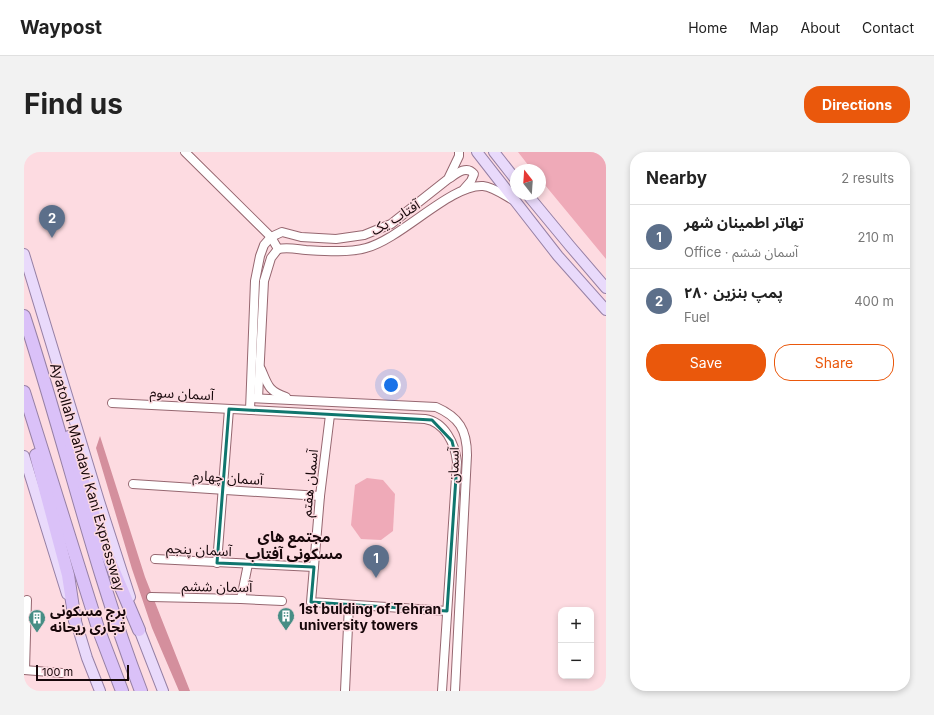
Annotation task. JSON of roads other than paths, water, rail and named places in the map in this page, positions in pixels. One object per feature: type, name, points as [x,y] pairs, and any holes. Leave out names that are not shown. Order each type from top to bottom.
[{"type":"highway","name":"Ayatollah Mahdavi Kani Expressway","points":[[24,316],[41,369],[102,581],[141,691]]},
{"type":"highway","points":[[41,369],[50,384],[68,432],[103,545],[139,630]]},
{"type":"highway","points":[[24,392],[98,628],[122,691]]},
{"type":"highway","points":[[29,409],[33,445],[68,575],[75,621]]},
{"type":"main road","points":[[477,152],[558,256],[606,310]]},
{"type":"main road","points":[[494,152],[510,172]]},
{"type":"main road","points":[[532,200],[606,288]]},
{"type":"main road","points":[[24,254],[139,630],[163,691]]},
{"type":"main road","points":[[24,456],[75,621],[100,691]]},
{"type":"main road","points":[[87,658],[95,691]]},
{"type":"street","points":[[185,152],[270,237],[278,249],[271,258],[264,281],[260,365],[254,398],[250,410]]},
{"type":"street","name":"آفتاب یک","points":[[270,237],[282,232],[301,236],[336,239],[364,235],[391,224],[448,179],[457,161],[459,152]]},
{"type":"street","points":[[448,179],[463,170],[469,169],[472,171],[474,174],[471,181],[462,191]]},
{"type":"street","name":"آفتاب یک","points":[[278,249],[287,248],[334,252],[366,248],[395,235],[455,194],[470,187],[484,186],[515,201]]},
{"type":"street","points":[[254,398],[255,281],[264,244],[270,237]]},
{"type":"street","points":[[260,365],[270,389],[277,394],[294,400]]},
{"type":"street","name":"آسمان","points":[[254,398],[436,407],[450,415],[463,428],[466,437],[467,455],[455,691]]},
{"type":"street","name":"آسمان سوم","points":[[112,403],[250,410]]},
{"type":"street","points":[[217,562],[229,409]]},
{"type":"street","name":"آسمان","points":[[250,410],[432,420],[441,427],[452,441],[457,462],[442,691]]},
{"type":"street","name":"آسمان هفتم","points":[[330,415],[320,496],[311,602],[349,605]]},
{"type":"street","name":"آسمان چهارم","points":[[133,484],[320,496]]},
{"type":"street","name":"آسمان پنجم","points":[[154,560],[314,566]]},
{"type":"street","points":[[241,599],[248,564]]},
{"type":"street","name":"آسمان ششم","points":[[151,597],[282,601]]},
{"type":"street","points":[[27,600],[24,670],[62,673]]},
{"type":"street","points":[[345,691],[349,605],[447,611]]},
{"type":"street","points":[[155,670],[168,691]]},
{"type":"place","name":"پمپ بنزین ۲۸۰","points":[[52,238]]},
{"type":"place","name":"تهاتر اطمینان شهر","points":[[376,578]]},
{"type":"place","name":"1st bulding of Tehran university towers","points":[[286,631]]},
{"type":"place","name":"برج مسکونی تجاری ریحانه","points":[[37,633]]},
{"type":"district","name":"مجتمع های مسکونی آفتاب","points":[[294,544]]}]
